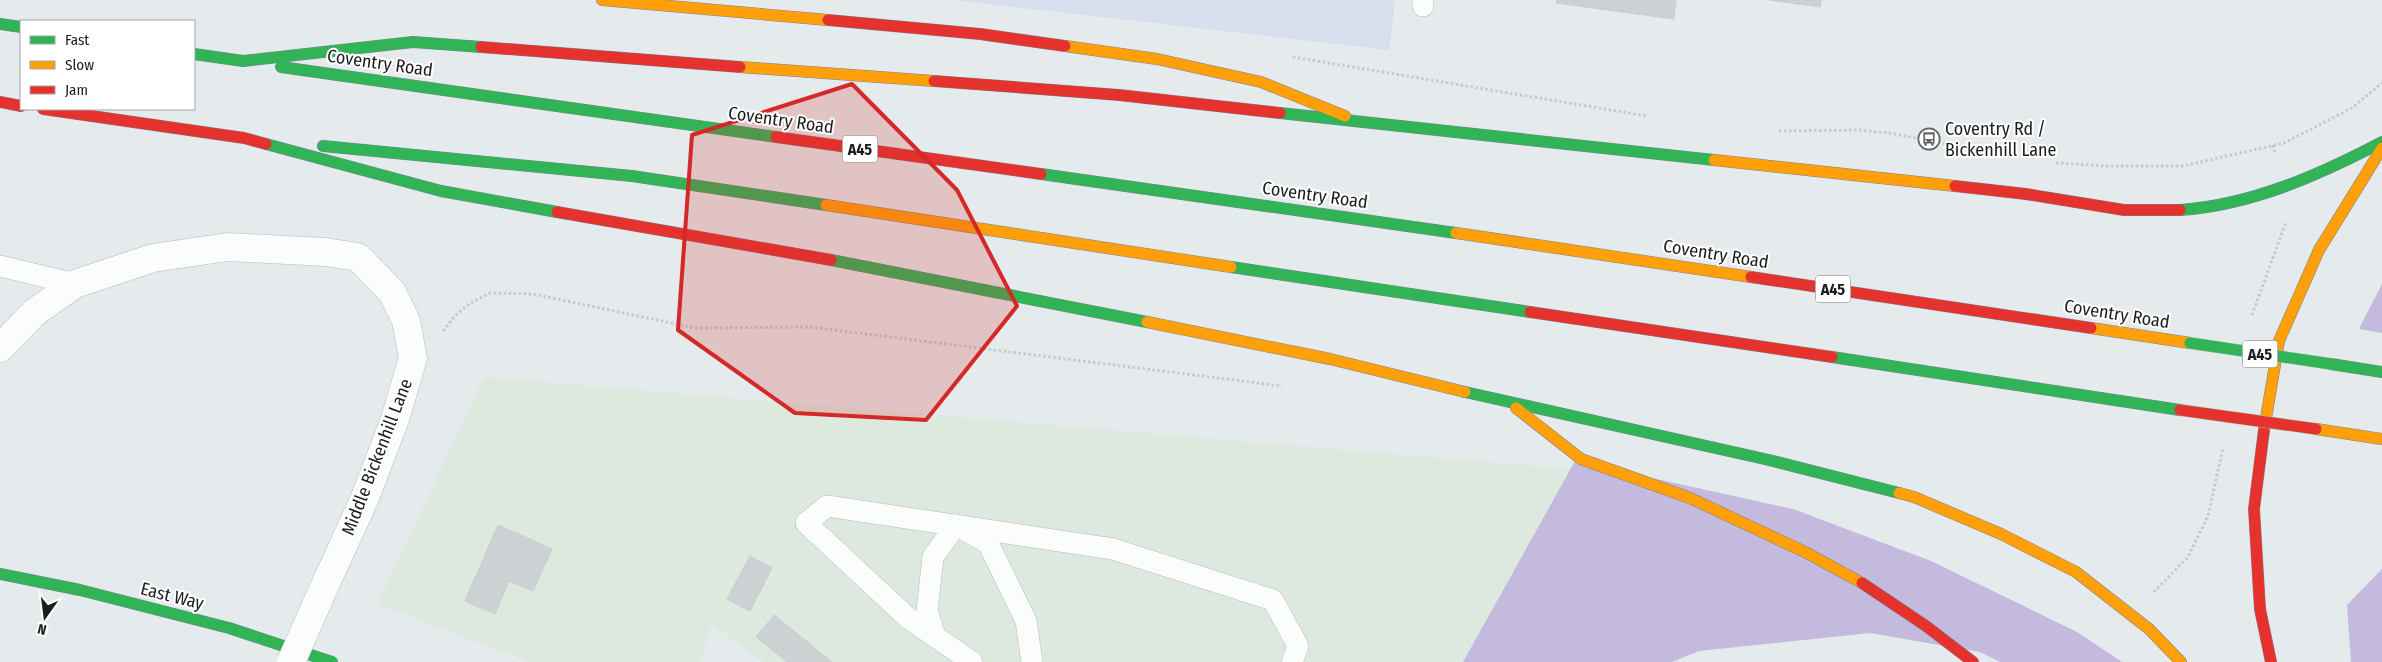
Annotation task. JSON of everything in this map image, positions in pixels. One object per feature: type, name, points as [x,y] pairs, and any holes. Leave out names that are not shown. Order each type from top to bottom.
[{"type":"main road","points":[[602,0],[980,34],[1157,59],[1261,82],[1353,119]]},
{"type":"main road","points":[[0,24],[20,27]]},
{"type":"main road","points":[[243,62],[413,42],[1119,94],[2026,194],[2124,210],[2200,209],[2259,197],[2341,164],[2382,142]]},
{"type":"main road","name":"A45","points":[[195,54],[243,62]]},
{"type":"main road","name":"Coventry Road","points":[[243,62],[1467,234],[2382,372]]},
{"type":"main road","points":[[0,102],[20,106]]},
{"type":"main road","points":[[50,110],[244,138],[632,176],[2382,439]]},
{"type":"main road","points":[[244,138],[441,192],[886,270],[1330,359],[1506,402],[1769,460],[1914,498],[2001,534],[2076,572],[2149,629],[2180,662]]},
{"type":"main road","points":[[2271,662],[2260,608],[2254,509],[2260,455],[2280,341],[2319,250],[2382,148]]},
{"type":"main road","points":[[1506,402],[1581,459],[1690,498],[1807,553],[1867,586],[1926,626],[1973,662]]},
{"type":"main road","name":"East Way","points":[[0,574],[80,590],[229,628],[332,662]]},
{"type":"street","name":"Middle Bickenhill Lane","points":[[0,348],[35,312],[74,284],[153,258],[228,247],[325,252],[358,257],[392,292],[406,321],[413,358],[395,419],[364,500],[291,662]]},
{"type":"lane","points":[[0,266],[74,284]]},
{"type":"lane","points":[[972,662],[908,618],[806,523],[827,506],[1112,550],[1273,600],[1298,646],[1292,662]]},
{"type":"lane","points":[[935,636],[927,611],[933,556],[956,525]]},
{"type":"lane","points":[[956,525],[988,543],[1026,621],[1032,662]]},
{"type":"path","points":[[1284,56],[1656,118]]},
{"type":"path","points":[[2048,163],[2107,166],[2183,166],[2284,143],[2352,108],[2382,83]]},
{"type":"path","points":[[1772,131],[1858,130],[1890,133],[2020,158]]},
{"type":"path","points":[[2250,324],[2254,305],[2290,211],[2273,145]]},
{"type":"path","points":[[413,358],[432,364],[444,329],[469,304],[490,293],[533,294],[695,328],[810,327],[1284,386]]},
{"type":"path","points":[[2133,617],[2188,557],[2208,516],[2224,440]]},
{"type":"highlighted area","points":[[852,84],[957,190],[1017,306],[926,420],[795,413],[678,330],[692,135]]},
{"type":"shaded area","points":[[953,0],[1395,0],[1389,50]]},
{"type":"shaded area","points":[[2382,284],[2382,333],[2359,329]]},
{"type":"shaded area","points":[[484,377],[1571,469],[1463,662],[764,662],[712,624],[700,662],[529,662],[378,604]]},
{"type":"shaded area","points":[[1575,461],[1793,509],[1931,561],[2077,632],[2122,662],[2000,662],[1980,652],[1870,633],[1699,651],[1672,662],[1463,662]]},
{"type":"shaded area","points":[[2382,569],[2382,662],[2351,662],[2347,605]]},
{"type":"building","points":[[1557,0],[1676,0],[1674,19],[1556,3]]},
{"type":"building","points":[[1769,0],[1821,0],[1820,7]]},
{"type":"building","points":[[498,525],[552,549],[533,591],[509,581],[495,614],[465,601]]},
{"type":"building","points":[[750,556],[772,568],[750,611],[727,599]]},
{"type":"building","points":[[774,615],[832,662],[787,662],[756,637]]},
{"type":"traffic: fast","points":[[0,24],[20,27]]},
{"type":"traffic: fast","points":[[195,54],[243,61],[413,42],[481,47]]},
{"type":"traffic: fast","points":[[281,67],[776,137]]},
{"type":"traffic: fast","points":[[1280,113],[1714,160]]},
{"type":"traffic: fast","points":[[2180,210],[2207,207],[2259,195],[2309,177],[2382,142]]},
{"type":"traffic: fast","points":[[266,144],[441,191],[557,212]]},
{"type":"traffic: fast","points":[[323,146],[632,176],[826,205]]},
{"type":"traffic: fast","points":[[1041,174],[1456,233]]},
{"type":"traffic: fast","points":[[831,260],[1147,322]]},
{"type":"traffic: fast","points":[[1231,267],[1530,312]]},
{"type":"traffic: fast","points":[[2190,343],[2331,364]]},
{"type":"traffic: fast","points":[[1832,357],[2180,410]]},
{"type":"traffic: fast","points":[[2331,364],[2382,372]]},
{"type":"traffic: fast","points":[[1465,392],[1769,460],[1899,493]]},
{"type":"traffic: fast","points":[[0,574],[80,590],[229,628],[332,662]]},
{"type":"traffic: slow","points":[[602,0],[828,20]]},
{"type":"traffic: slow","points":[[1065,46],[1157,59],[1261,82],[1345,116]]},
{"type":"traffic: slow","points":[[740,67],[934,81]]},
{"type":"traffic: slow","points":[[2264,430],[2279,341],[2319,250],[2382,148]]},
{"type":"traffic: slow","points":[[1714,160],[1955,186]]},
{"type":"traffic: slow","points":[[826,205],[1231,267]]},
{"type":"traffic: slow","points":[[1456,233],[1751,277]]},
{"type":"traffic: slow","points":[[1147,322],[1330,359],[1465,392]]},
{"type":"traffic: slow","points":[[2091,328],[2190,343]]},
{"type":"traffic: slow","points":[[1516,408],[1581,459],[1690,498],[1807,553],[1862,583]]},
{"type":"traffic: slow","points":[[2316,429],[2382,439]]},
{"type":"traffic: slow","points":[[1899,493],[1914,497],[2001,534],[2076,572],[2149,629],[2181,662]]},
{"type":"traffic: jam","points":[[828,20],[980,34],[1065,46]]},
{"type":"traffic: jam","points":[[481,47],[740,67]]},
{"type":"traffic: jam","points":[[934,81],[1119,95],[1280,113]]},
{"type":"traffic: jam","points":[[0,102],[20,106]]},
{"type":"traffic: jam","points":[[50,110],[244,138],[266,144]]},
{"type":"traffic: jam","points":[[776,137],[1041,174]]},
{"type":"traffic: jam","points":[[1955,186],[2026,194],[2124,210],[2180,210]]},
{"type":"traffic: jam","points":[[557,212],[831,260]]},
{"type":"traffic: jam","points":[[1751,277],[2091,328]]},
{"type":"traffic: jam","points":[[1530,312],[1832,357]]},
{"type":"traffic: jam","points":[[2180,410],[2316,429]]},
{"type":"traffic: jam","points":[[2264,430],[2254,509],[2260,609],[2271,662]]},
{"type":"traffic: jam","points":[[1862,583],[1926,626],[1973,662]]},
{"type":"place","name":"Coventry Rd / Bickenhill Lane","points":[[1929,139]]}]
